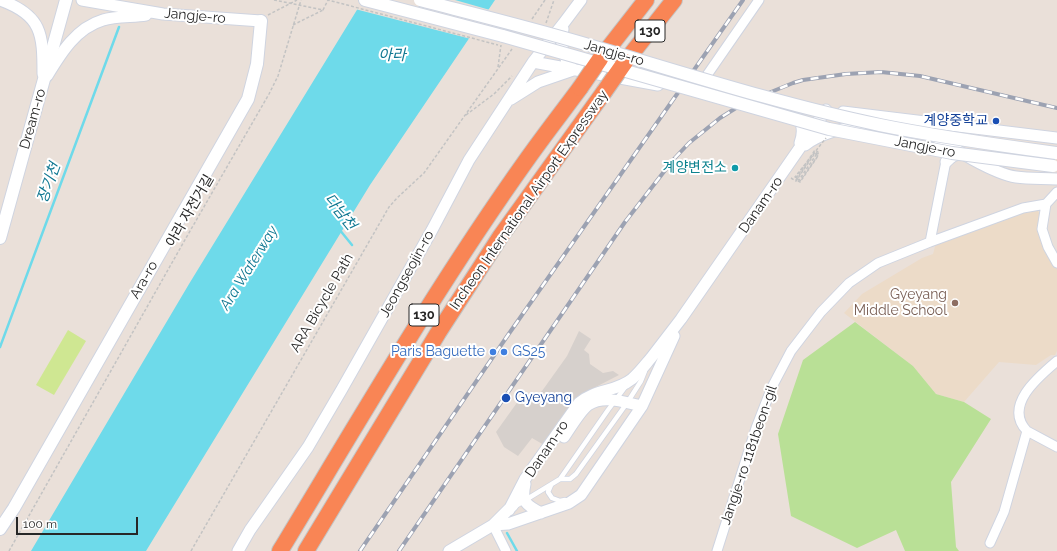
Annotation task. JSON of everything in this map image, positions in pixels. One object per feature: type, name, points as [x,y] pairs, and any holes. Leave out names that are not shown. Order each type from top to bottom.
[{"type":"highway","name":"Incheon International Airport Expressway","points":[[280,551],[408,340],[471,243],[528,158],[600,59],[646,0]]},
{"type":"highway","name":"Incheon International Airport Expressway","points":[[306,551],[438,333],[496,243],[625,62],[674,0]]},
{"type":"main road","name":"Dream-ro","points":[[0,238],[66,0]]},
{"type":"main road","name":"Jangje-ro","points":[[365,0],[503,36],[829,129],[952,153],[1055,166]]},
{"type":"main road","name":"Jangje-ro","points":[[420,0],[589,45],[733,87],[872,123],[943,137],[1056,153]]},
{"type":"main road","name":"Ara-ro","points":[[0,529],[18,501],[248,99],[257,64],[261,21]]},
{"type":"street","points":[[0,0],[17,6],[40,31],[43,47],[43,82]]},
{"type":"street","name":"Jangje-ro","points":[[82,0],[163,14],[261,21]]},
{"type":"street","points":[[124,0],[142,10]]},
{"type":"street","name":"Jeongseojin-ro","points":[[238,551],[250,530],[308,447],[432,230],[469,160],[533,62],[581,0]]},
{"type":"street","points":[[696,91],[759,0]]},
{"type":"street","points":[[43,82],[61,54],[75,37],[87,26],[104,19],[163,14]]},
{"type":"street","points":[[507,101],[538,82],[573,70],[565,59],[561,44],[563,24]]},
{"type":"street","name":"Jangje-ro","points":[[533,62],[771,103],[1057,138]]},
{"type":"street","points":[[771,103],[797,116],[802,123],[803,134],[798,150]]},
{"type":"street","name":"Danam-ro","points":[[509,510],[525,480],[569,416],[581,402],[585,398],[596,393],[620,386],[632,379],[650,359],[681,319],[826,110]]},
{"type":"street","points":[[798,150],[814,138],[833,131],[894,119]]},
{"type":"street","name":"Jangje-ro","points":[[911,120],[949,146],[996,171],[1015,177],[1057,179]]},
{"type":"street","points":[[930,242],[952,124]]},
{"type":"street","points":[[946,162],[952,156],[957,154],[965,154]]},
{"type":"street","points":[[1057,192],[1046,204],[1042,229],[1048,247],[1057,263]]},
{"type":"street","name":"Jangje-ro 1181beon-gil","points":[[717,551],[756,428],[772,387],[791,351],[821,312],[849,283],[878,263],[1023,208],[1046,204]]},
{"type":"street","name":"Danam-ro","points":[[493,525],[508,524],[569,503],[581,495],[642,406],[681,319]]},
{"type":"street","points":[[1057,361],[1045,371],[1023,396],[1018,417],[1022,426],[1027,432],[1057,447]]},
{"type":"street","name":"Danam-ro","points":[[449,551],[493,525],[524,497],[588,405],[602,400],[615,400],[642,406]]},
{"type":"street","points":[[990,543],[1004,512],[1027,432]]},
{"type":"street","points":[[525,480],[524,497],[530,507],[541,512]]},
{"type":"street","points":[[493,525],[506,551]]},
{"type":"lane","points":[[560,479],[570,479],[576,474],[627,403],[640,381],[650,359]]},
{"type":"lane","points":[[524,497],[551,485],[560,479],[615,400],[632,379]]},
{"type":"lane","points":[[551,485],[548,492],[552,498],[560,501],[581,495]]},
{"type":"path","points":[[261,21],[272,12],[297,0]]},
{"type":"path","name":"아라 자전거길","points":[[9,551],[269,94],[278,76],[301,0]]},
{"type":"path","points":[[528,24],[545,0]]},
{"type":"path","points":[[293,25],[323,10]]},
{"type":"path","points":[[497,69],[503,36]]},
{"type":"path","name":"ARA Bicycle Path","points":[[191,551],[389,207],[424,173],[515,43]]},
{"type":"path","points":[[464,117],[494,94],[515,72]]},
{"type":"path","points":[[796,181],[800,176],[815,153],[818,156],[800,182],[796,180],[800,174],[804,168],[808,163],[815,152],[819,154],[815,159],[804,176],[800,181],[796,178],[800,172],[804,167],[807,161],[815,150],[818,152],[814,158],[811,163],[799,180],[796,177],[804,165],[809,159],[814,154],[818,148],[827,136]]},
{"type":"shaded area","name":"Gyeyang Middle School","points":[[1029,209],[1036,209],[1040,215],[1040,229],[1045,246],[1057,268],[1057,351],[1055,355],[1051,355],[1036,365],[999,362],[964,402],[936,394],[913,366],[844,313],[862,294],[922,258],[933,254],[936,243]]},
{"type":"shaded area","points":[[579,331],[591,339],[584,350],[589,354],[590,364],[603,373],[613,371],[619,375],[588,391],[544,445],[532,438],[518,456],[504,447],[496,432],[521,397],[528,402],[542,391],[567,356]]},
{"type":"green space","points":[[855,322],[913,366],[936,394],[964,402],[991,419],[951,482],[956,547],[959,551],[905,551],[896,530],[857,548],[791,516],[778,434],[803,360]]},
{"type":"green space","points":[[68,330],[86,341],[54,395],[36,385]]},
{"type":"water","name":"아라","points":[[363,0],[495,0],[370,185],[146,551],[31,551],[189,284]]},
{"type":"pier","points":[[361,0],[455,0],[490,10],[471,39],[355,9]]},
{"type":"waterway","name":"장기천","points":[[0,347],[119,27]]},
{"type":"waterway","name":"다남천","points":[[339,229],[352,245]]},
{"type":"waterway","name":"다남천","points":[[507,533],[517,551]]},
{"type":"railway","points":[[360,551],[508,335],[743,0]]},
{"type":"railway","points":[[399,551],[625,222],[673,160],[689,143],[720,118],[744,103],[803,80],[846,74],[881,72],[920,76],[1057,108]]},
{"type":"place","name":"계양중학교","points":[[996,121]]},
{"type":"place","name":"계양변전소","points":[[735,168]]},
{"type":"place","name":"Gyeyang Middle School","points":[[955,303]]},
{"type":"place","name":"Paris Baguette","points":[[493,352]]},
{"type":"place","name":"GS25","points":[[504,352]]},
{"type":"place","name":"Gyeyang","points":[[506,398]]},
{"type":"water label","name":"Ara Waterway","points":[[249,268]]}]
